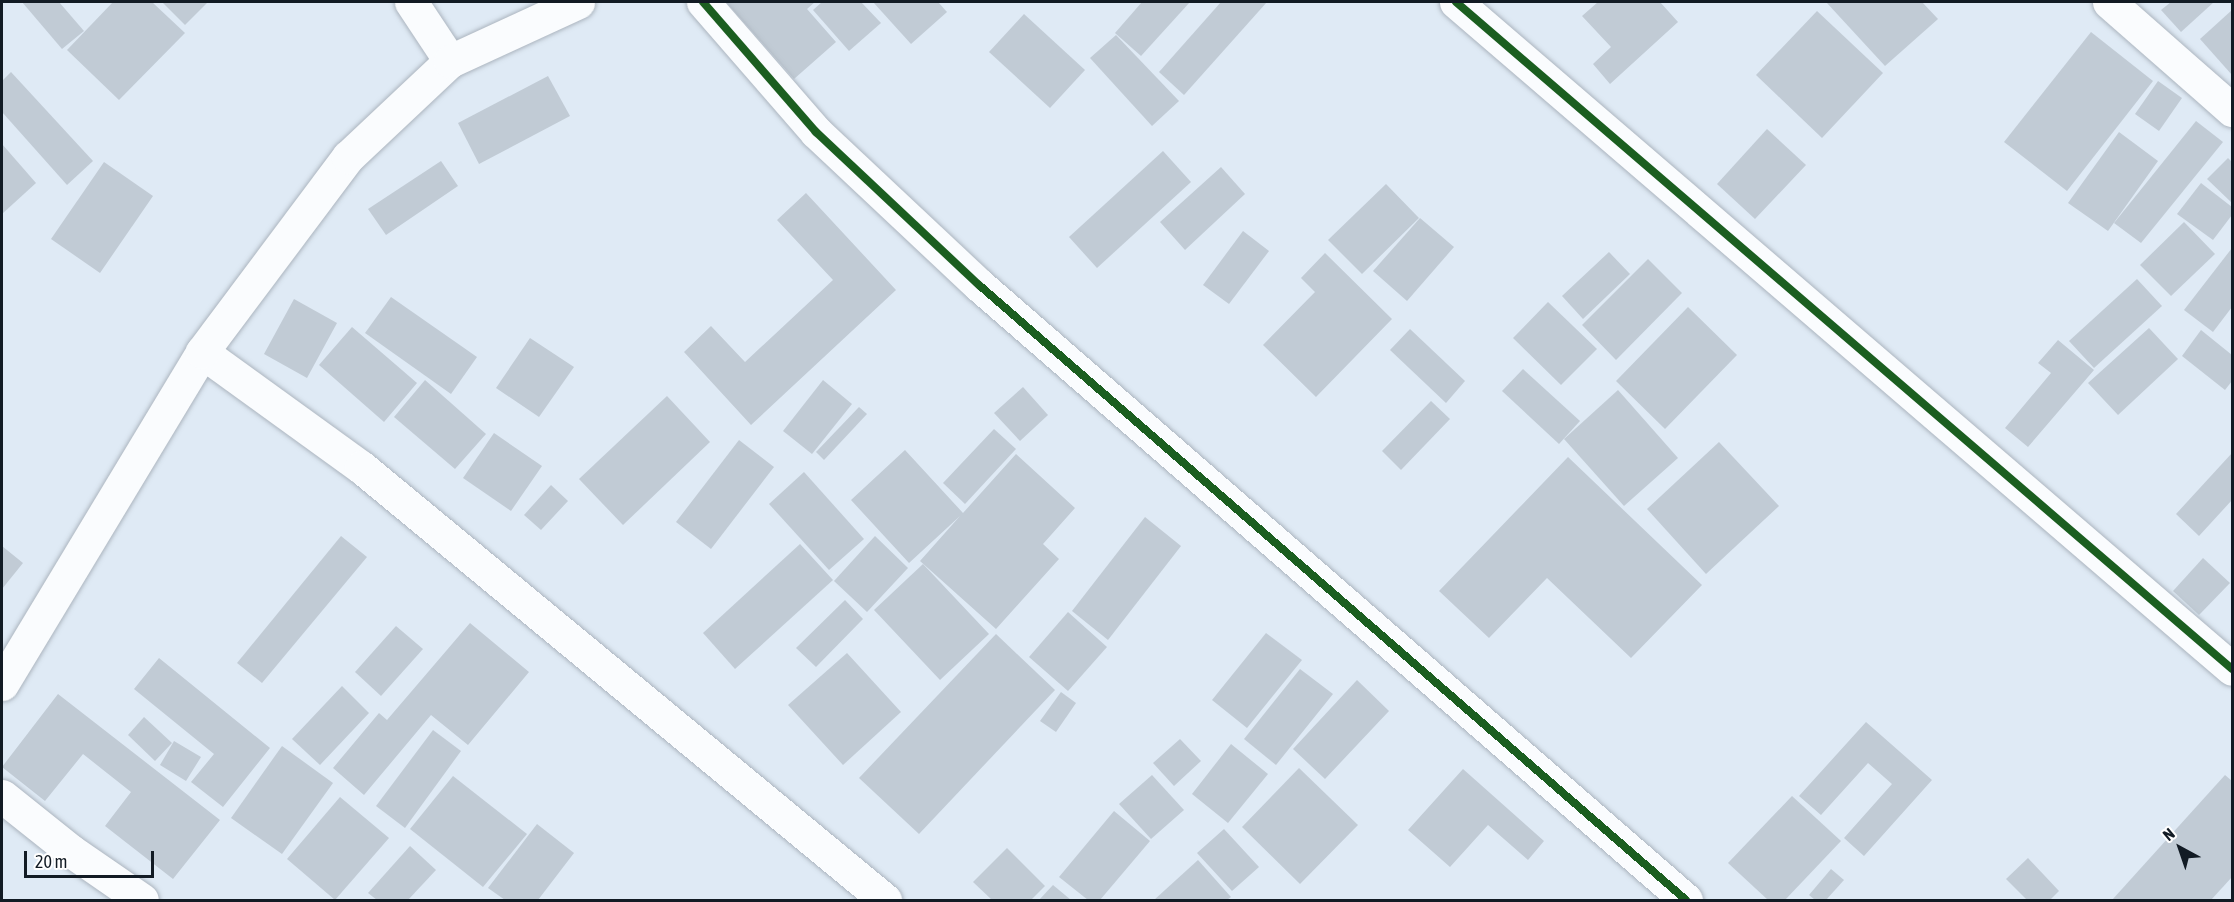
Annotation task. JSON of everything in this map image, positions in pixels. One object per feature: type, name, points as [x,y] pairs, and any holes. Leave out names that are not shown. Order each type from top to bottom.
[{"type":"street","points":[[411,2],[450,61]]},
{"type":"street","points":[[2,684],[202,352],[348,157],[450,61],[578,2]]},
{"type":"street","points":[[703,2],[816,132],[979,285],[1686,900]]},
{"type":"street","points":[[1456,2],[2232,669]]},
{"type":"street","points":[[2109,2],[2232,110]]},
{"type":"street","points":[[202,352],[361,467],[885,900]]},
{"type":"street","points":[[2,796],[71,851],[142,900]]},
{"type":"building","points":[[22,2],[59,2],[84,31],[62,49]]},
{"type":"building","points":[[113,2],[152,2],[185,33],[119,100],[67,50]]},
{"type":"building","points":[[162,2],[208,2],[185,25]]},
{"type":"building","points":[[726,2],[815,2],[807,9],[836,42],[794,79]]},
{"type":"building","points":[[822,2],[861,2],[881,23],[849,51],[813,10]]},
{"type":"building","points":[[873,2],[938,2],[947,12],[911,44]]},
{"type":"building","points":[[1142,2],[1190,2],[1141,56],[1115,33]]},
{"type":"building","points":[[1221,2],[1267,2],[1184,95],[1159,72]]},
{"type":"building","points":[[1598,2],[1660,2],[1678,22],[1610,84],[1593,64],[1611,47],[1582,16]]},
{"type":"building","points":[[1826,2],[1922,2],[1938,19],[1885,66]]},
{"type":"building","points":[[2171,2],[2214,2],[2181,32],[2161,10]]},
{"type":"building","points":[[2232,10],[2232,75],[2200,39]]},
{"type":"building","points":[[1817,11],[1883,73],[1822,138],[1756,75]]},
{"type":"building","points":[[1024,14],[1085,70],[1050,108],[989,52]]},
{"type":"building","points":[[2091,32],[2153,81],[2067,191],[2004,142]]},
{"type":"building","points":[[1116,35],[1179,101],[1152,126],[1090,58]]},
{"type":"building","points":[[11,72],[93,161],[67,185],[2,112],[2,81]]},
{"type":"building","points":[[548,76],[570,116],[479,164],[458,123]]},
{"type":"building","points":[[2158,81],[2182,98],[2159,131],[2135,114]]},
{"type":"building","points":[[2196,121],[2223,142],[2141,243],[2114,223]]},
{"type":"building","points":[[1767,129],[1806,165],[1755,219],[1717,184]]},
{"type":"building","points":[[2119,132],[2158,161],[2108,231],[2068,203]]},
{"type":"building","points":[[2,144],[36,183],[2,214]]},
{"type":"building","points":[[1163,151],[1191,182],[1097,268],[1069,237]]},
{"type":"building","points":[[2228,158],[2232,162],[2232,203],[2207,179]]},
{"type":"building","points":[[441,161],[458,186],[386,235],[368,209]]},
{"type":"building","points":[[104,162],[153,196],[100,273],[51,239]]},
{"type":"building","points":[[1221,167],[1245,194],[1185,250],[1160,222]]},
{"type":"building","points":[[2201,183],[2232,207],[2232,215],[2213,240],[2177,214]]},
{"type":"building","points":[[1386,184],[1419,218],[1362,274],[1328,240]]},
{"type":"building","points":[[806,193],[896,290],[751,425],[684,352],[711,326],[745,362],[833,280],[777,220]]},
{"type":"building","points":[[1420,218],[1454,247],[1407,301],[1373,271]]},
{"type":"building","points":[[2184,222],[2215,254],[2171,296],[2140,265]]},
{"type":"building","points":[[1243,231],[1269,251],[1229,304],[1203,285]]},
{"type":"building","points":[[2232,248],[2232,307],[2213,332],[2184,310]]},
{"type":"building","points":[[1609,252],[1630,274],[1583,319],[1562,296]]},
{"type":"building","points":[[1325,253],[1392,319],[1316,397],[1263,345],[1315,292],[1301,278]]},
{"type":"building","points":[[1648,259],[1682,293],[1616,360],[1582,325]]},
{"type":"building","points":[[2137,279],[2162,306],[2094,368],[2069,341]]},
{"type":"building","points":[[391,297],[477,357],[451,394],[365,333]]},
{"type":"building","points":[[294,299],[337,323],[307,378],[264,354]]},
{"type":"building","points":[[1548,302],[1597,349],[1561,385],[1513,338]]},
{"type":"building","points":[[1688,307],[1737,355],[1665,429],[1616,381]]},
{"type":"building","points":[[352,327],[417,383],[384,422],[319,365]]},
{"type":"building","points":[[2149,328],[2178,359],[2118,415],[2088,383]]},
{"type":"building","points":[[1410,329],[1465,381],[1446,403],[1390,350]]},
{"type":"building","points":[[2201,330],[2232,355],[2232,381],[2225,390],[2182,356]]},
{"type":"building","points":[[530,338],[574,367],[539,417],[496,388]]},
{"type":"building","points":[[2058,340],[2094,370],[2028,447],[2005,428],[2051,373],[2038,363]]},
{"type":"building","points":[[1523,369],[1580,421],[1559,444],[1502,391]]},
{"type":"building","points":[[425,380],[486,434],[455,469],[394,417]]},
{"type":"building","points":[[823,380],[852,404],[812,454],[783,431]]},
{"type":"building","points":[[1023,387],[1048,415],[1020,441],[994,413]]},
{"type":"building","points":[[1618,390],[1678,458],[1624,506],[1564,439]]},
{"type":"building","points":[[667,396],[710,442],[623,525],[579,479]]},
{"type":"building","points":[[1431,401],[1450,419],[1401,470],[1382,451]]},
{"type":"building","points":[[859,407],[867,414],[824,460],[816,452]]},
{"type":"building","points":[[994,429],[1016,449],[965,504],[943,483]]},
{"type":"building","points":[[494,433],[542,466],[511,511],[463,478]]},
{"type":"building","points":[[739,440],[774,467],[711,549],[676,522]]},
{"type":"building","points":[[1719,442],[1779,506],[1706,574],[1647,509]]},
{"type":"building","points":[[905,450],[963,513],[1016,454],[1075,508],[1043,544],[1059,559],[996,629],[920,561],[960,516],[909,563],[851,500]]},
{"type":"building","points":[[2232,453],[2232,500],[2199,536],[2176,514]]},
{"type":"building","points":[[1568,457],[1702,585],[1631,658],[1547,578],[1489,638],[1439,591]]},
{"type":"building","points":[[804,472],[864,539],[829,570],[769,504]]},
{"type":"building","points":[[551,485],[568,501],[541,530],[524,515]]},
{"type":"building","points":[[1145,517],[1181,546],[1108,640],[1072,611]]},
{"type":"building","points":[[341,536],[367,557],[262,683],[237,663]]},
{"type":"building","points":[[875,536],[908,568],[867,612],[834,581]]},
{"type":"building","points":[[800,544],[833,580],[735,669],[703,633]]},
{"type":"building","points":[[2,546],[23,563],[2,589]]},
{"type":"building","points":[[2203,558],[2230,583],[2199,615],[2173,591]]},
{"type":"building","points":[[923,564],[989,634],[940,680],[874,610]]},
{"type":"building","points":[[845,600],[863,619],[816,667],[796,648]]},
{"type":"building","points":[[1068,612],[1107,647],[1068,691],[1029,657]]},
{"type":"building","points":[[470,623],[529,672],[468,745],[431,715],[364,795],[333,768],[379,713],[387,720]]},
{"type":"building","points":[[396,626],[423,649],[381,696],[355,672]]},
{"type":"building","points":[[1266,633],[1302,660],[1247,728],[1212,700]]},
{"type":"building","points":[[996,634],[1055,690],[919,834],[859,778]]},
{"type":"building","points":[[847,653],[901,712],[843,765],[788,705]]},
{"type":"building","points":[[159,658],[270,748],[223,807],[191,782],[214,754],[134,689]]},
{"type":"building","points":[[1300,669],[1333,694],[1276,765],[1244,739]]},
{"type":"building","points":[[1357,680],[1389,711],[1325,779],[1293,749]]},
{"type":"building","points":[[342,686],[369,713],[320,765],[292,739]]},
{"type":"building","points":[[1061,692],[1076,703],[1056,732],[1040,721]]},
{"type":"building","points":[[58,694],[220,820],[173,879],[105,826],[131,792],[83,754],[45,801],[2,767]]},
{"type":"building","points":[[144,717],[172,743],[155,761],[128,735]]},
{"type":"building","points":[[1866,722],[1932,780],[1864,856],[1844,838],[1892,784],[1868,763],[1821,815],[1799,796]]},
{"type":"building","points":[[433,730],[461,751],[405,828],[376,806]]},
{"type":"building","points":[[1180,739],[1201,761],[1174,786],[1153,763]]},
{"type":"building","points":[[174,741],[201,757],[186,781],[160,765]]},
{"type":"building","points":[[1231,744],[1268,774],[1228,823],[1192,794]]},
{"type":"building","points":[[282,746],[333,783],[282,854],[231,818]]},
{"type":"building","points":[[1299,768],[1358,825],[1300,884],[1242,827]]},
{"type":"building","points":[[1463,769],[1544,841],[1528,860],[1488,825],[1450,867],[1408,830]]},
{"type":"building","points":[[1152,775],[1184,810],[1151,839],[1119,804]]},
{"type":"building","points":[[2225,775],[2232,781],[2232,877],[2211,900],[2112,900]]},
{"type":"building","points":[[453,776],[527,834],[483,887],[410,829]]},
{"type":"building","points":[[1792,796],[1841,841],[1785,900],[1768,900],[1728,863]]},
{"type":"building","points":[[340,797],[389,838],[335,900],[287,859]]},
{"type":"building","points":[[1114,811],[1150,841],[1100,900],[1088,900],[1059,877]]},
{"type":"building","points":[[537,824],[574,853],[538,900],[505,900],[488,888]]},
{"type":"building","points":[[1224,829],[1259,867],[1232,891],[1197,853]]},
{"type":"building","points":[[410,846],[436,870],[408,900],[377,900],[368,893]]},
{"type":"building","points":[[1007,848],[1045,886],[1031,900],[992,900],[973,882]]},
{"type":"building","points":[[2028,858],[2059,891],[2050,900],[2027,900],[2006,879]]},
{"type":"building","points":[[1198,860],[1231,897],[1227,900],[1154,900]]},
{"type":"building","points":[[1831,869],[1844,880],[1826,900],[1815,900],[1809,895]]},
{"type":"building","points":[[1053,885],[1071,900],[1039,900]]},
{"type":"cycle path","points":[[703,2],[816,132],[979,285],[1686,900]]},
{"type":"cycle path","points":[[1456,2],[2232,669]]}]
